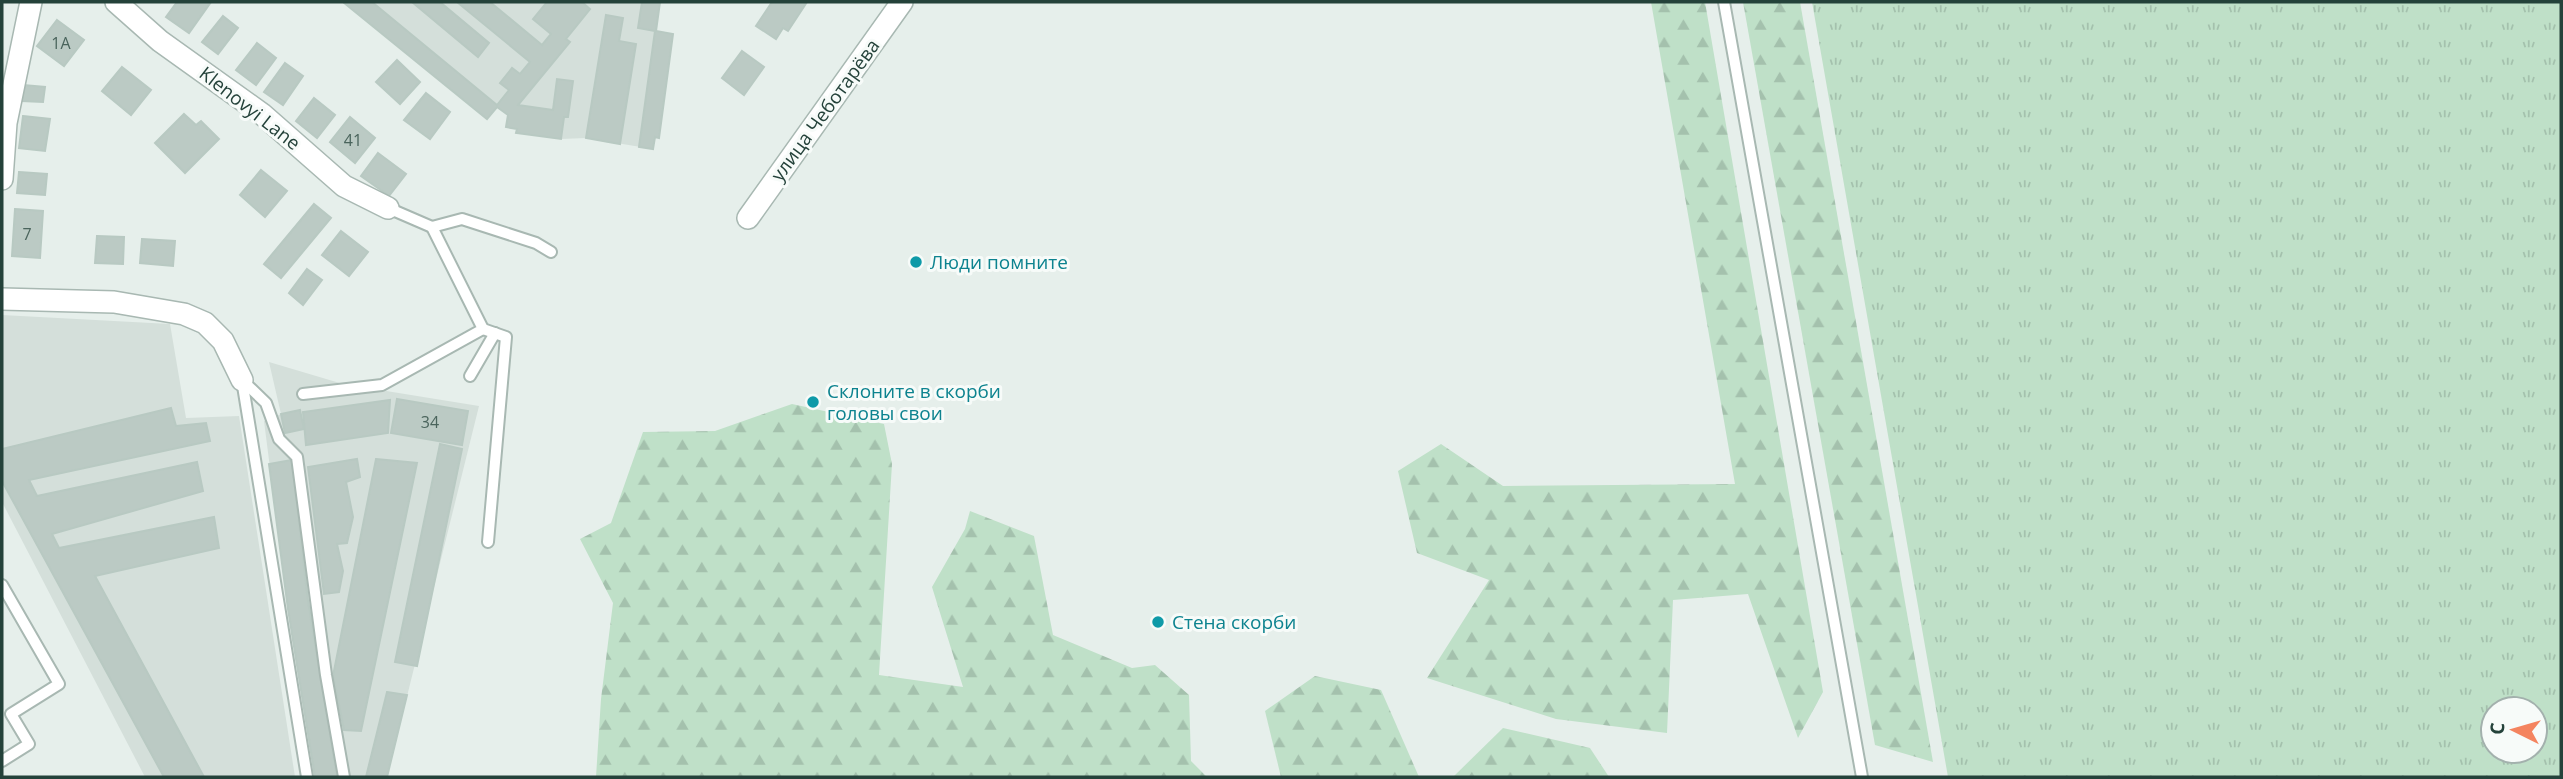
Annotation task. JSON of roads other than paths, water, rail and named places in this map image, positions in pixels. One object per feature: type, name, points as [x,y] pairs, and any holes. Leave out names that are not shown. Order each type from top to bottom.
[{"type":"street","points":[[2,179],[6,123],[32,2]]},
{"type":"street","name":"Klenovyi Lane","points":[[116,2],[160,41],[262,114],[344,186],[388,208]]},
{"type":"street","name":"улица Чеботарёва","points":[[748,218],[902,2]]},
{"type":"street","points":[[2,299],[114,302],[184,314],[205,323],[223,341],[242,380]]},
{"type":"lane","points":[[1724,2],[1862,777]]},
{"type":"lane","points":[[388,208],[432,227],[462,219],[536,243],[551,252]]},
{"type":"lane","points":[[432,227],[483,329],[506,337],[488,542]]},
{"type":"lane","points":[[303,394],[382,385],[483,329]]},
{"type":"lane","points":[[470,376],[495,333]]},
{"type":"lane","points":[[242,380],[307,777]]},
{"type":"lane","points":[[242,380],[266,403],[279,439],[297,457],[326,675],[344,777]]},
{"type":"lane","points":[[2,761],[29,744],[10,714],[59,684],[3,590]]},
{"type":"place","name":"Люди помните","points":[[916,262]]},
{"type":"place","name":"Склоните в скорби головы свои","points":[[813,402]]},
{"type":"place","name":"Стена скорби","points":[[1158,622]]}]
